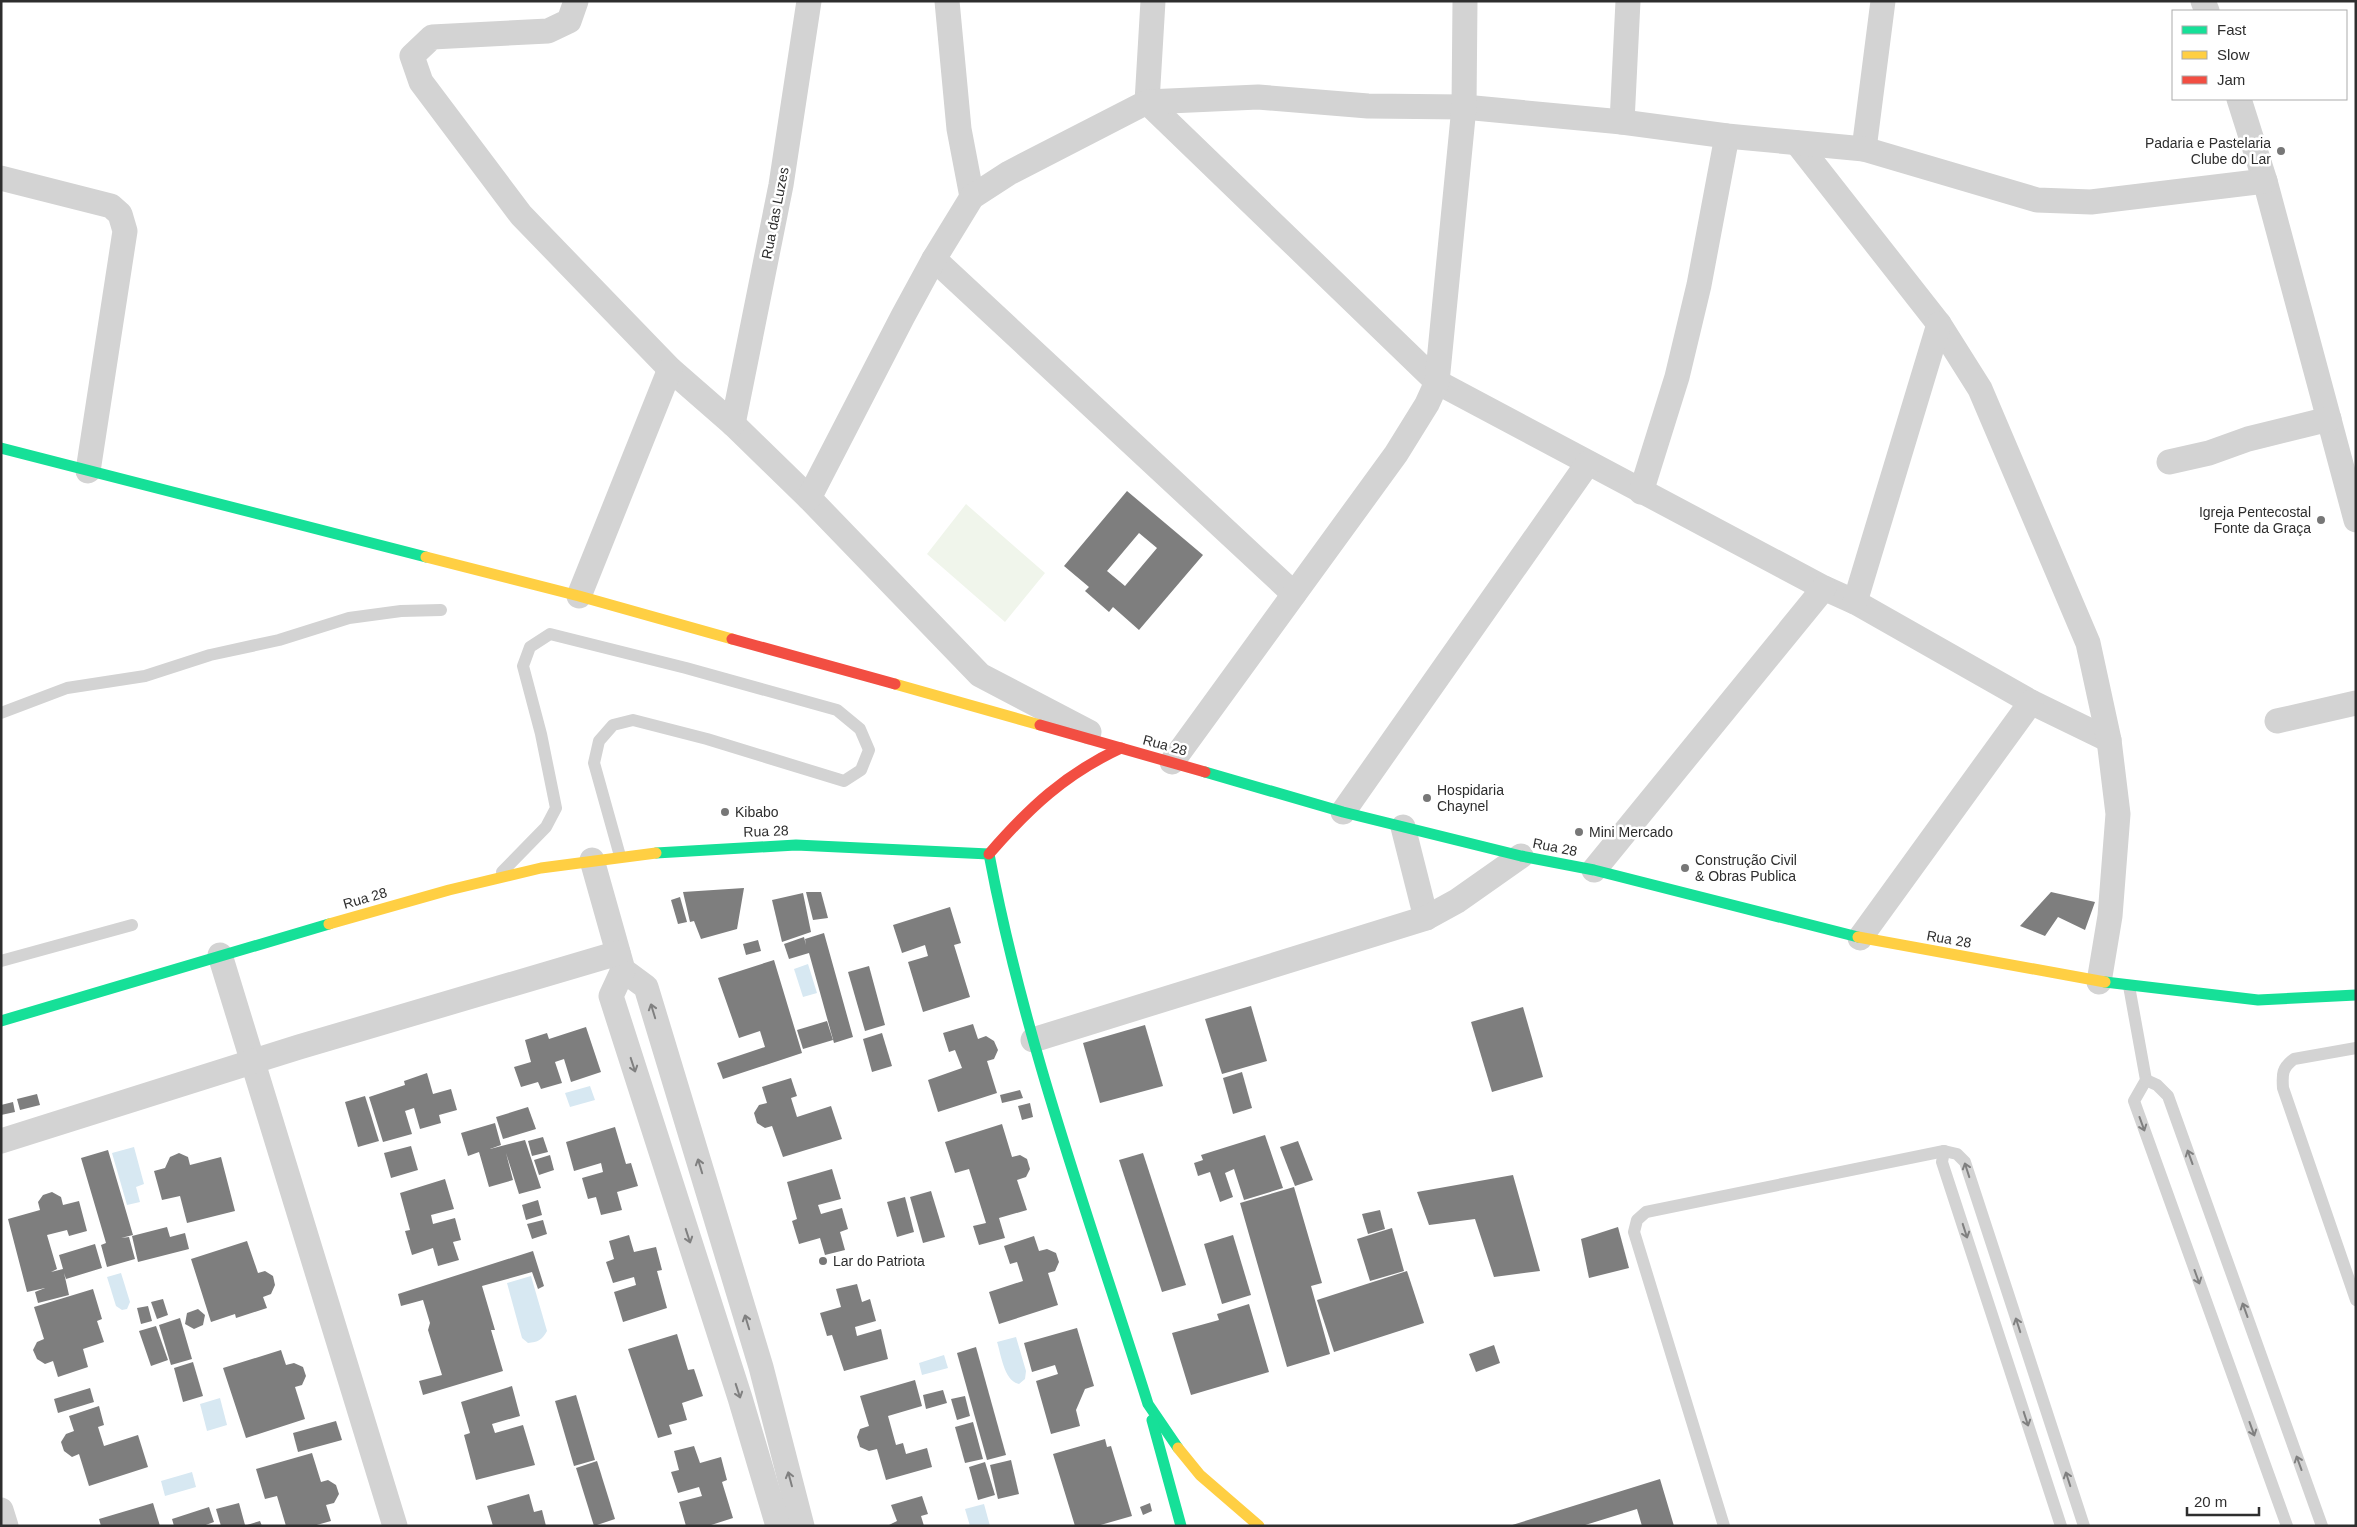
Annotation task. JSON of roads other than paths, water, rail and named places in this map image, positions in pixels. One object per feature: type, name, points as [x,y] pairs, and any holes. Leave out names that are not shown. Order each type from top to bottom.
[{"type":"street","points":[[576,1],[569,21],[548,31],[432,38],[412,56],[421,82],[521,215],[670,369],[733,424],[809,498],[980,675],[1121,748]]},
{"type":"street","name":"Rua das Luzes","points":[[733,424],[782,186],[809,1]]},
{"type":"street","points":[[947,1],[959,129],[972,197]]},
{"type":"street","points":[[1153,1],[1147,102],[1437,382],[1824,588],[1855,602],[2031,702],[2109,740]]},
{"type":"street","points":[[1172,762],[1396,454],[1427,404],[1437,382],[1464,107],[1465,1]]},
{"type":"street","points":[[1622,122],[1628,1]]},
{"type":"street","points":[[1864,149],[1883,1]]},
{"type":"street","points":[[809,498],[934,259],[972,197],[1017,169],[1147,102],[1258,97],[1368,106],[1464,107],[1622,122],[1727,136],[1864,149],[2037,200],[2091,202],[2266,181]]},
{"type":"street","points":[[2239,100],[2266,181],[2356,520]]},
{"type":"street","points":[[1642,492],[1677,377],[1700,286],[1727,136]]},
{"type":"street","points":[[1797,143],[1939,324],[1980,389],[2088,643],[2109,740],[2118,814],[2110,916],[2099,982]]},
{"type":"street","points":[[1,178],[110,206],[120,214],[125,231],[88,471]]},
{"type":"street","points":[[934,259],[1294,594]]},
{"type":"street","points":[[1855,602],[1939,324]]},
{"type":"street","points":[[579,596],[670,369]]},
{"type":"street","points":[[2169,462],[2209,453],[2248,439],[2329,419]]},
{"type":"street","points":[[1,448],[579,596],[1121,748]]},
{"type":"street","points":[[1343,812],[1588,462]]},
{"type":"street","points":[[1594,870],[1824,588]]},
{"type":"street","points":[[1860,938],[2031,702]]},
{"type":"street","points":[[2277,721],[2356,703]]},
{"type":"street","name":"Rua 28","points":[[1,1021],[157,976],[220,955],[541,868],[620,856],[721,848],[796,845],[990,854],[1028,809],[1048,792],[1073,772],[1121,748],[1343,812],[1522,856],[1594,870],[1860,938],[2130,986],[2258,1000],[2356,995]]},
{"type":"street","points":[[1403,827],[1426,918]]},
{"type":"street","points":[[990,854],[996,891],[1033,1040],[1148,1404],[1162,1465],[1181,1526]]},
{"type":"street","points":[[1033,1040],[1426,918],[1457,900],[1522,856]]},
{"type":"street","points":[[592,860],[621,961],[646,987],[761,1368],[802,1526]]},
{"type":"street","points":[[220,955],[395,1526]]},
{"type":"street","points":[[1,1141],[253,1061],[621,961]]},
{"type":"street","points":[[621,961],[611,996],[740,1398],[778,1526]]},
{"type":"street","points":[[1148,1404],[1181,1453],[1200,1476],[1258,1526]]},
{"type":"street","points":[[1203,1493],[1223,1495]]},
{"type":"street","points":[[1181,1526],[1183,1509],[1188,1503]]},
{"type":"street","points":[[1,1510],[6,1526]]},
{"type":"lane","points":[[1,713],[67,688],[145,676],[210,655],[279,640],[349,618],[401,611],[441,610]]},
{"type":"lane","points":[[495,879],[546,827],[556,808],[541,734],[523,666],[530,647],[550,634],[686,668],[837,710],[860,729],[869,750],[861,770],[844,781],[707,739],[633,720],[613,725],[599,741],[594,763],[620,856]]},
{"type":"lane","points":[[1,961],[132,925]]},
{"type":"lane","points":[[2130,986],[2146,1080],[2134,1101],[2287,1526]]},
{"type":"lane","points":[[2356,1048],[2294,1059],[2286,1065],[2281,1073],[2283,1088],[2356,1300]]},
{"type":"lane","points":[[2146,1080],[2157,1085],[2168,1096],[2322,1526]]},
{"type":"lane","points":[[1944,1151],[1942,1162],[2061,1526]]},
{"type":"lane","points":[[1724,1526],[1634,1232],[1637,1220],[1646,1212],[1944,1151],[1957,1154],[1965,1162],[2084,1526]]},
{"type":"lane","points":[[2018,1394],[2039,1388]]},
{"type":"place","name":"Padaria e Pastelaria Clube do Lar","points":[[2281,151]]},
{"type":"place","name":"Igreja Pentecostal Fonte da Graça","points":[[2321,520]]},
{"type":"place","name":"Hospidaria Chaynel","points":[[1427,798]]},
{"type":"place","name":"Kibabo","points":[[725,812]]},
{"type":"place","name":"Mini Mercado","points":[[1579,832]]},
{"type":"place","name":"Construção Civil & Obras Publica","points":[[1685,868]]},
{"type":"place","name":"Lar do Patriota","points":[[823,1261]]}]
